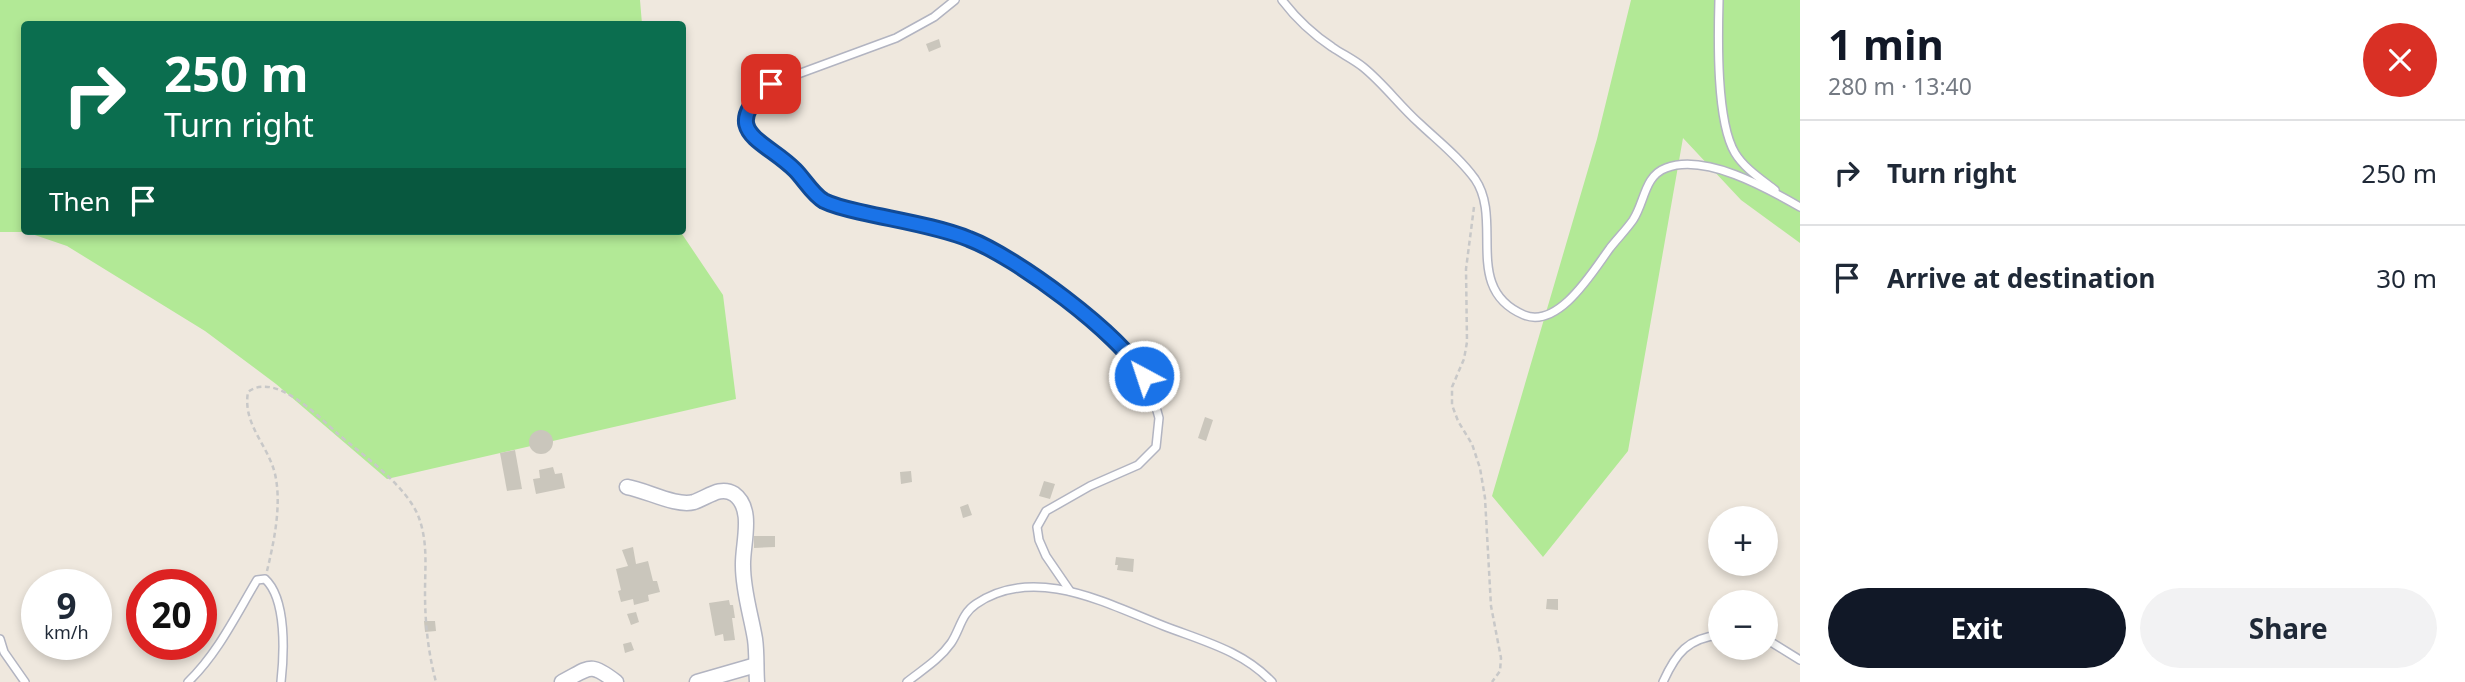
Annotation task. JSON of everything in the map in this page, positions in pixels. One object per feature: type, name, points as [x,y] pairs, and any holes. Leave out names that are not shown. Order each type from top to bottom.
[{"type":"street","points":[[627,487],[677,502],[692,502],[727,491],[736,495],[743,505],[746,516],[743,579],[756,642],[757,682]]},
{"type":"street","points":[[697,682],[756,665]]},
{"type":"street","points":[[562,682],[589,668],[598,668],[616,682]]},
{"type":"lane","points":[[955,0],[933,17],[896,38],[771,84],[748,112],[747,127],[761,146],[794,168],[822,200],[968,238],[1011,260],[1072,304],[1136,363],[1152,389],[1158,418],[1156,447],[1138,465],[1090,486],[1046,511],[1037,527],[1046,556],[1070,591]]},
{"type":"lane","points":[[1282,0],[1330,46],[1362,66],[1389,91],[1417,122],[1448,148],[1475,179],[1483,194],[1487,213],[1485,250],[1496,291],[1510,307],[1527,316],[1542,317],[1557,310],[1578,292],[1634,219],[1652,177],[1659,171],[1670,167],[1711,167],[1744,179],[1800,207]]},
{"type":"lane","points":[[1719,0],[1720,79],[1726,127],[1732,149],[1739,159],[1783,197]]},
{"type":"lane","points":[[188,682],[230,628],[257,580],[265,579],[271,584],[277,598],[281,623],[281,682]]},
{"type":"lane","points":[[906,682],[942,654],[953,641],[962,618],[975,604],[1006,589],[1043,588],[1085,594],[1237,654],[1262,671],[1272,682]]},
{"type":"lane","points":[[1663,682],[1684,648],[1695,639],[1708,637]]},
{"type":"lane","points":[[0,639],[5,652],[25,682]]},
{"type":"lane","points":[[1778,646],[1800,660]]},
{"type":"path","points":[[1475,179],[1466,269],[1467,342],[1464,359],[1452,387],[1452,405],[1472,444],[1480,468],[1485,498],[1491,606],[1501,658],[1500,671],[1492,682]]},
{"type":"path","points":[[265,579],[276,522],[276,477],[248,416],[246,403],[248,392],[254,387],[264,386],[286,393],[313,409],[400,489],[419,516],[425,542],[428,648],[436,682]]},
{"type":"green space","points":[[0,0],[640,0],[642,21],[21,21],[21,232],[0,232]]},
{"type":"green space","points":[[1631,0],[1800,0],[1800,243],[1741,200],[1683,138],[1628,451],[1543,557],[1492,496],[1597,139]]},
{"type":"green space","points":[[35,235],[683,235],[723,295],[736,399],[387,479],[276,384],[205,331],[67,246]]},
{"type":"building","points":[[939,39],[941,47],[929,52],[926,44]]},
{"type":"building","points":[[1205,417],[1213,420],[1206,441],[1198,438]]},
{"type":"building","points":[[541,430],[552,437],[553,442],[546,453],[541,454],[530,447],[529,442],[536,431]]},
{"type":"building","points":[[515,450],[522,489],[507,491],[500,453]]},
{"type":"building","points":[[553,467],[555,474],[562,473],[565,488],[536,494],[533,479],[540,478],[539,470]]},
{"type":"building","points":[[911,471],[912,482],[901,484],[900,472]]},
{"type":"building","points":[[1044,481],[1055,484],[1050,499],[1039,496]]},
{"type":"building","points":[[968,504],[972,515],[963,518],[960,507]]},
{"type":"building","points":[[754,536],[775,536],[775,547],[754,548]]},
{"type":"building","points":[[633,547],[636,564],[648,561],[653,581],[657,581],[660,592],[648,595],[649,601],[634,605],[633,599],[621,602],[616,569],[628,566],[622,550]]},
{"type":"building","points":[[1116,557],[1134,559],[1133,572],[1117,570]]},
{"type":"building","points":[[1547,599],[1558,599],[1558,610],[1546,609]]},
{"type":"building","points":[[729,600],[730,605],[733,605],[735,618],[732,618],[735,640],[724,641],[723,634],[715,636],[709,603]]},
{"type":"building","points":[[636,612],[639,622],[631,625],[627,614]]},
{"type":"building","points":[[424,621],[435,621],[436,631],[425,632]]},
{"type":"building","points":[[631,642],[634,650],[625,653],[623,644]]},
{"type":"route","points":[[771,84],[748,112],[747,127],[761,146],[794,168],[822,200],[968,238],[1011,260],[1072,304],[1136,363],[1144,376]]}]
